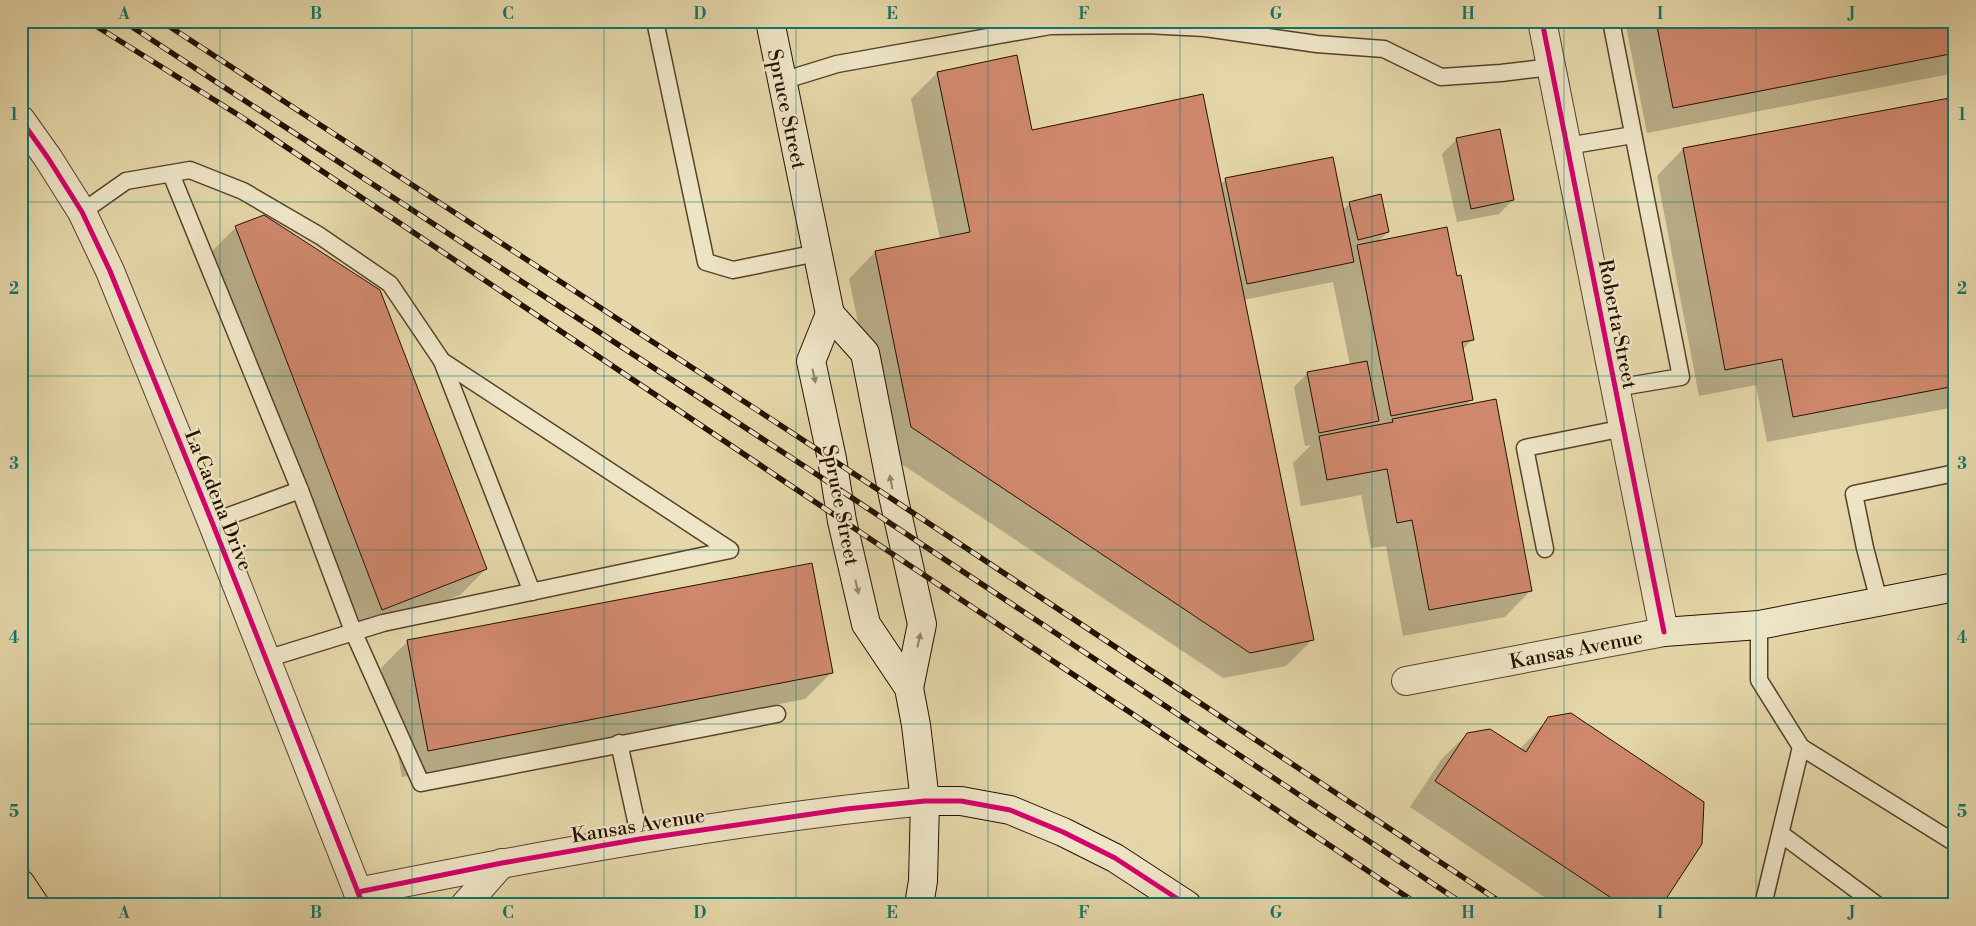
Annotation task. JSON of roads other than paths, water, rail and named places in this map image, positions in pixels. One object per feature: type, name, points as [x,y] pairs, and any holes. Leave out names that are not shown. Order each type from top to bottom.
[{"type":"highway","points":[[21,884],[35,905]]},
{"type":"street","name":"Spruce Street","points":[[770,21],[830,314],[865,353],[894,500],[922,624],[909,688],[916,725],[924,801],[923,881],[919,905]]},
{"type":"street","name":"Roberta Street","points":[[1542,21],[1664,632]]},
{"type":"street","name":"La Cadena Drive","points":[[21,120],[48,158],[82,212],[110,271],[212,522],[360,899]]},
{"type":"street","name":"Spruce Street","points":[[830,314],[811,361],[832,459],[842,521],[866,624],[909,688]]},
{"type":"street","name":"Kansas Avenue","points":[[1406,681],[1664,632],[1759,625],[1955,587]]},
{"type":"street","name":"Kansas Avenue","points":[[360,899],[502,863],[640,839],[846,809],[924,801]]},
{"type":"street","points":[[924,801],[961,801],[1010,810],[1064,832],[1115,858],[1186,905]]},
{"type":"street","points":[[466,905],[502,863]]},
{"type":"lane","points":[[655,21],[706,262],[733,270],[817,253]]},
{"type":"lane","points":[[1611,21],[1681,377],[1615,388]]},
{"type":"lane","points":[[782,81],[837,64],[1050,26],[1146,25],[1205,28],[1317,44],[1384,49],[1440,77],[1551,67]]},
{"type":"lane","points":[[1567,146],[1634,135]]},
{"type":"lane","points":[[82,212],[126,181],[190,170],[243,191],[320,236],[390,284],[442,361],[532,592]]},
{"type":"lane","points":[[171,174],[300,490],[353,631],[421,783],[619,743],[777,714]]},
{"type":"lane","points":[[266,659],[353,631],[730,550],[442,361]]},
{"type":"lane","points":[[1545,549],[1525,448],[1624,428]]},
{"type":"lane","points":[[1879,602],[1854,494],[1955,473]]},
{"type":"lane","points":[[212,522],[300,490]]},
{"type":"lane","points":[[1759,625],[1759,680],[1801,747],[1955,843]]},
{"type":"lane","points":[[619,743],[640,839]]},
{"type":"lane","points":[[1763,905],[1801,747]]},
{"type":"lane","points":[[1781,834],[1877,905]]},
{"type":"railway","points":[[88,21],[240,116],[1419,905]]},
{"type":"railway","points":[[123,21],[807,468],[1465,905]]},
{"type":"railway","points":[[161,21],[803,440],[1505,905]]}]
